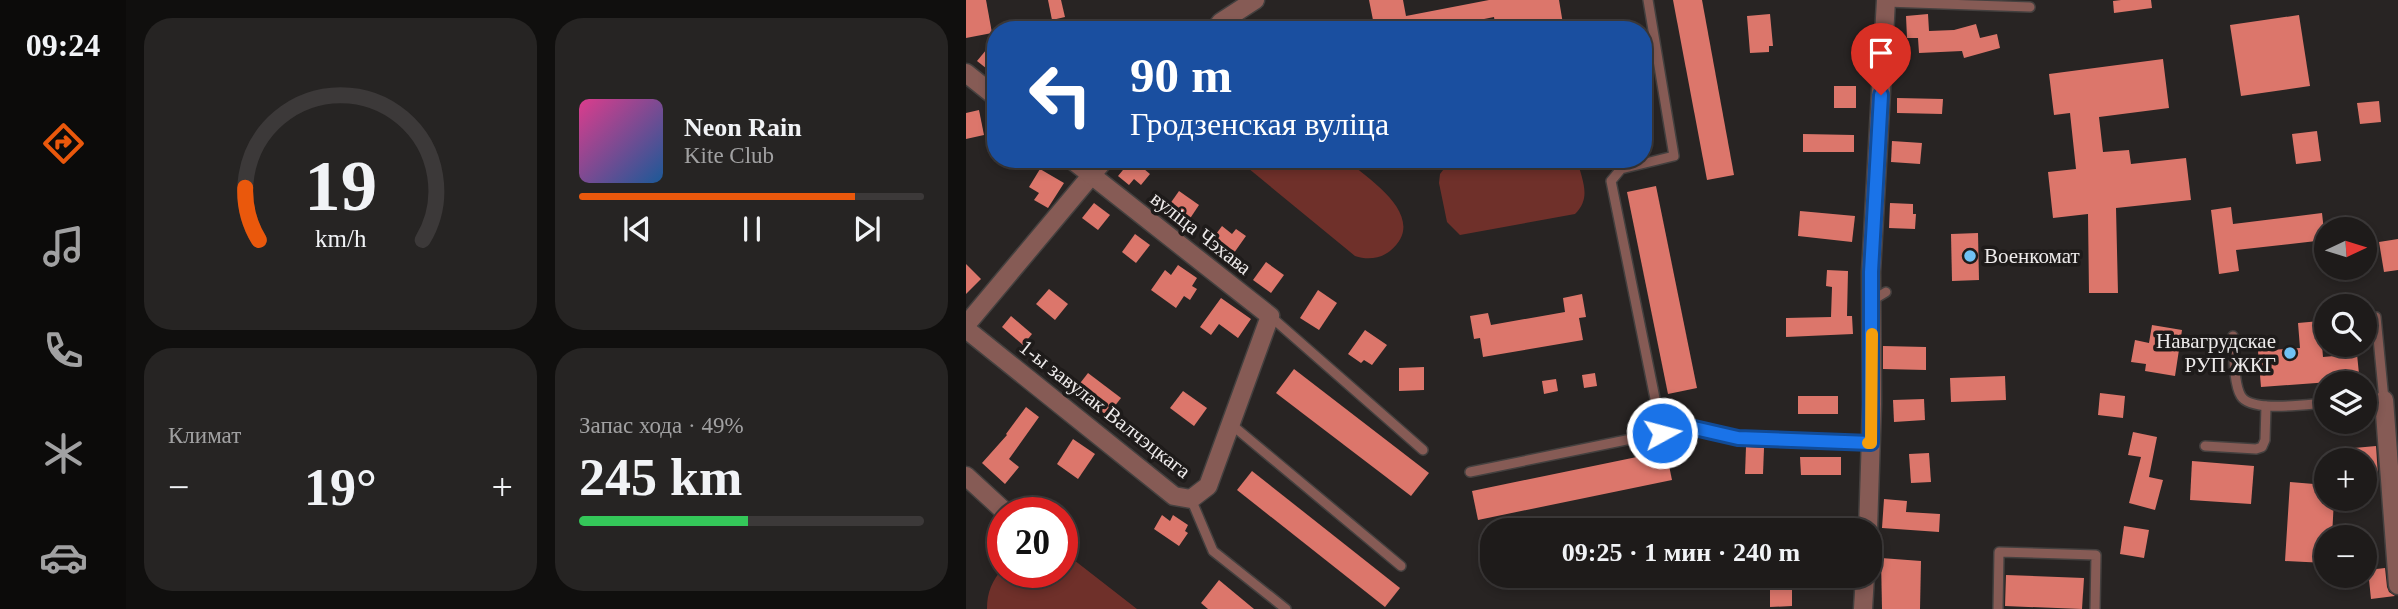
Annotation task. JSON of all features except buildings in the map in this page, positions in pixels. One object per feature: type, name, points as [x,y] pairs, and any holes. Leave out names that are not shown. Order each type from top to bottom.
[{"type":"street","points":[[1223,21],[1255,0]]},
{"type":"street","points":[[1868,518],[1879,296],[1886,1]]},
{"type":"street","points":[[966,73],[987,90]]},
{"type":"street","name":"вуліца Чэхава","points":[[1083,168],[1270,316]]},
{"type":"street","points":[[966,327],[1097,168]]},
{"type":"street","name":"1-ы завулак Валчэцкага","points":[[966,327],[1174,496],[1191,499],[1208,486],[1270,316]]},
{"type":"street","points":[[2384,400],[2398,586]]},
{"type":"street","points":[[966,477],[988,497]]},
{"type":"street","points":[[1863,609],[1865,588]]},
{"type":"lane","points":[[1648,0],[1652,21]]},
{"type":"lane","points":[[1886,1],[2030,7]]},
{"type":"lane","points":[[1652,24],[1674,156],[1652,161]]},
{"type":"lane","points":[[1625,168],[1611,181],[1662,433]]},
{"type":"lane","points":[[1270,316],[1423,450]]},
{"type":"lane","points":[[2377,327],[2384,400],[2377,400]]},
{"type":"lane","points":[[2233,336],[2237,384],[2247,403],[2266,406],[2314,404]]},
{"type":"lane","points":[[2205,446],[2256,449],[2262,447],[2266,440],[2266,406]]},
{"type":"lane","points":[[1232,425],[1401,566]]},
{"type":"lane","points":[[1470,472],[1690,427],[1738,438],[1871,443]]},
{"type":"lane","points":[[1191,499],[1213,551],[1286,609]]},
{"type":"lane","points":[[1998,609],[1999,552],[2096,555],[2095,609]]},
{"type":"shaded area","points":[[1248,168],[1356,168],[1380,187],[1400,212],[1403,225],[1401,238],[1382,256],[1355,256]]},
{"type":"shaded area","points":[[1445,168],[1579,168],[1584,188],[1583,201],[1575,214],[1460,235],[1447,222],[1439,183],[1440,174]]},
{"type":"shaded area","points":[[1078,563],[1137,609],[987,609],[991,588],[1078,588]]},
{"type":"slow traffic","points":[[1868,443],[1871,443],[1872,334]]},
{"type":"place","name":"Военкомат","points":[[1970,256]]},
{"type":"place","name":"Навагрудскае РУП ЖКГ","points":[[2290,353]]},
{"type":"route","points":[[1662,433],[1690,427],[1738,438],[1871,443],[1871,272],[1881,95]]}]
